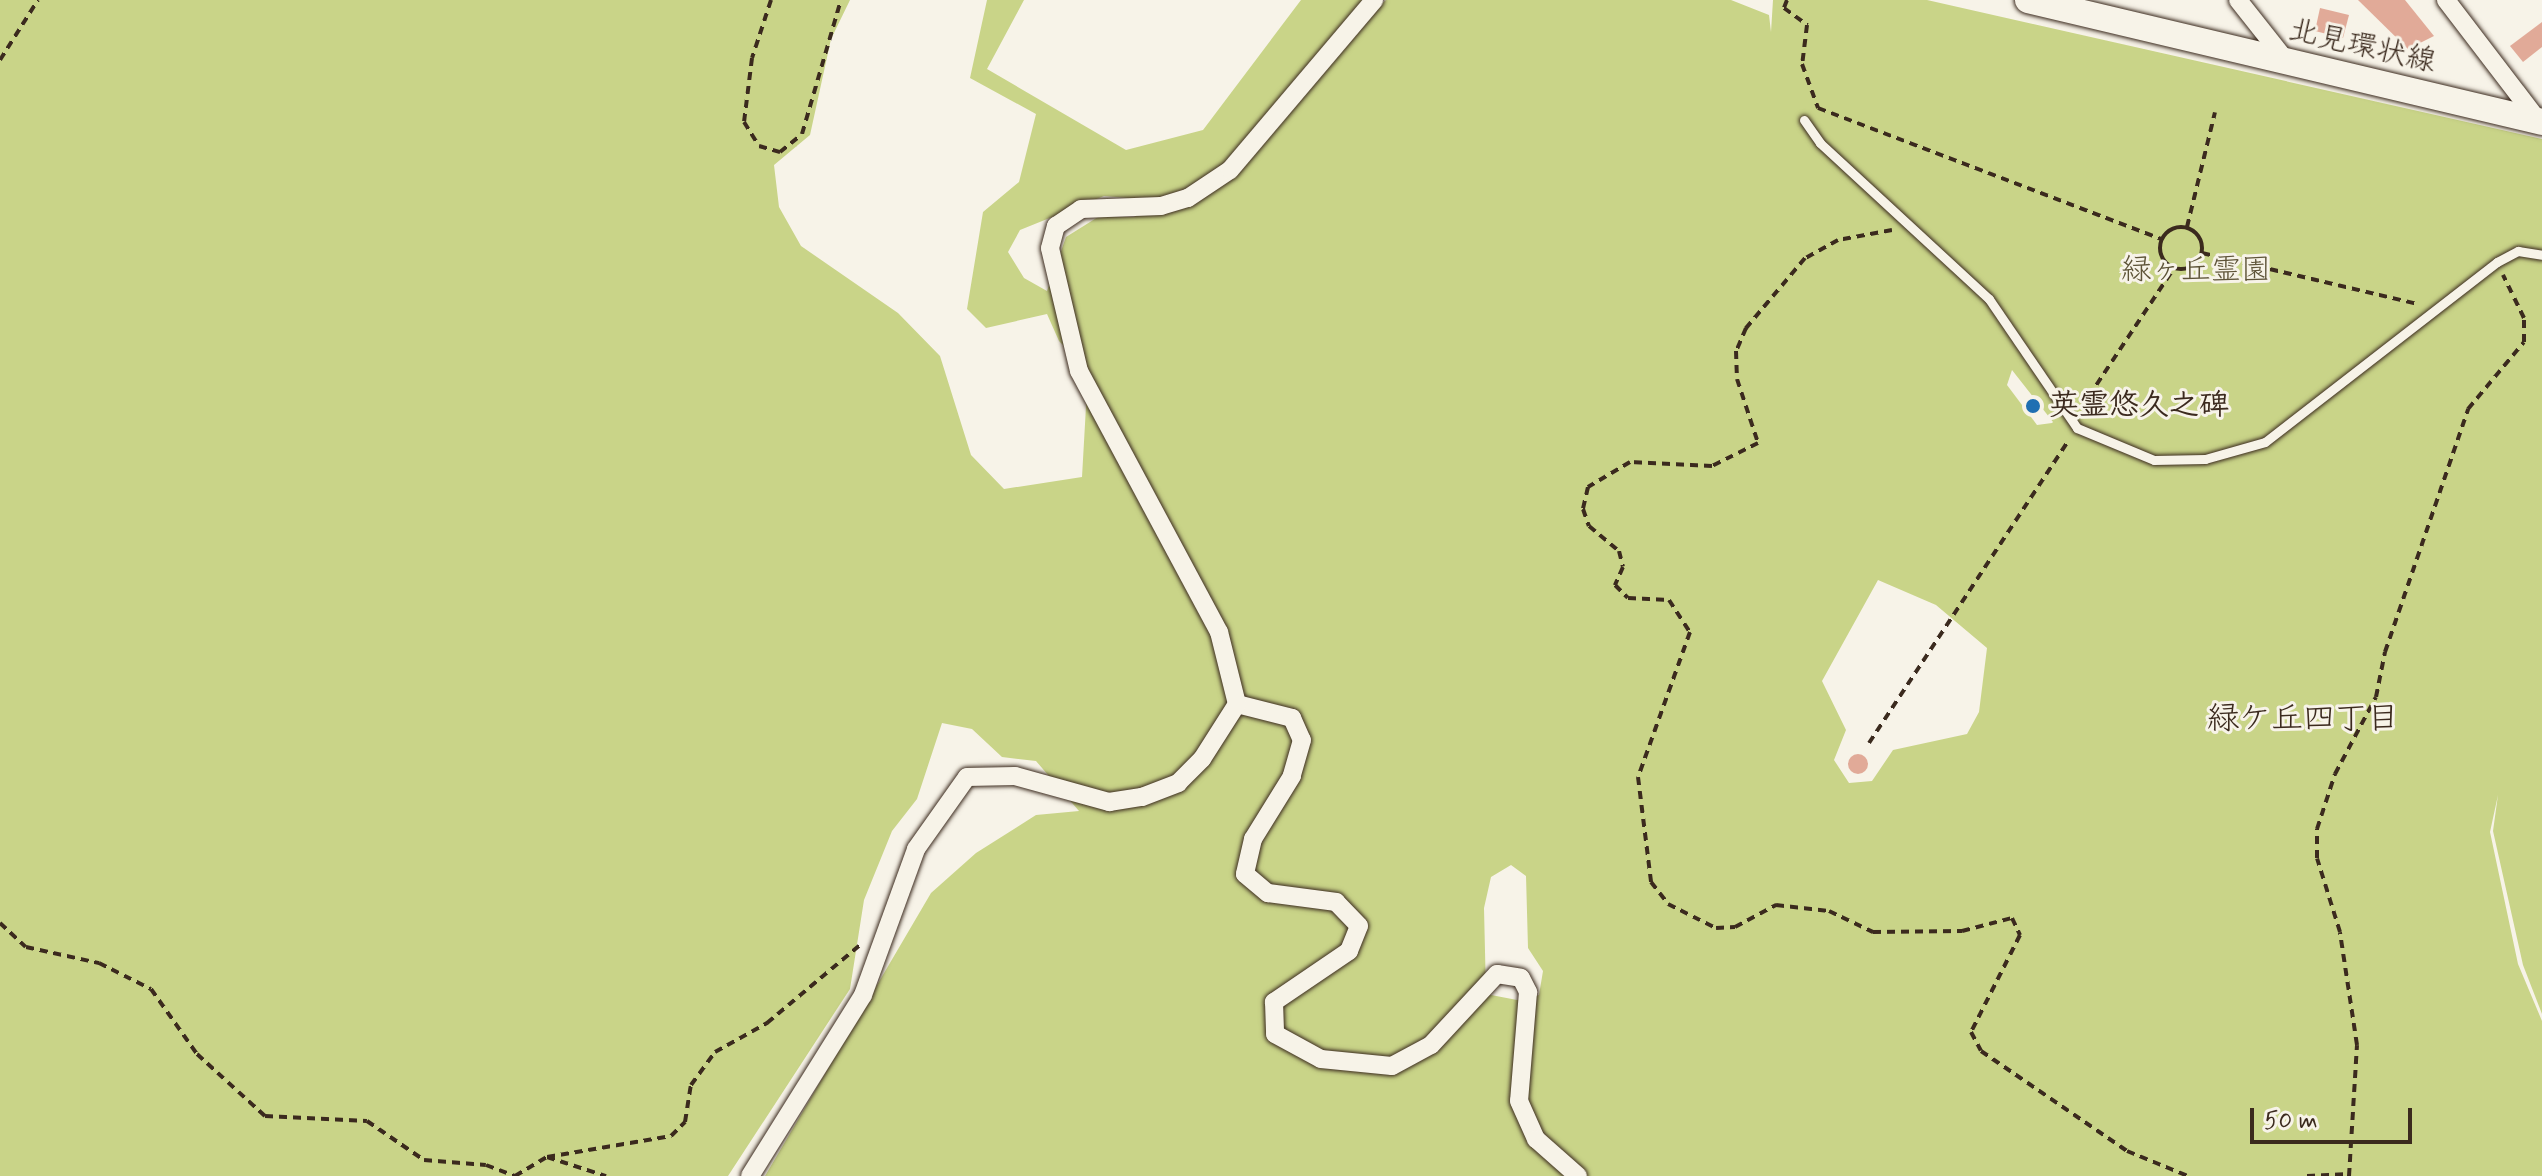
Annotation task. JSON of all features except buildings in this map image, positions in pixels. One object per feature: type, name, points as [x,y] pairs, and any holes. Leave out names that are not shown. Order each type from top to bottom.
[{"type":"main road","name":"北見環状線","points":[[2029,0],[2086,6],[2288,63],[2540,119]]},
{"type":"street","points":[[750,1176],[863,995],[916,849],[967,777],[1015,776],[1109,802],[1142,797],[1178,783],[1202,759],[1237,704],[1219,632],[1079,371],[1050,248],[1056,226],[1081,209],[1161,206],[1188,198],[1230,170],[1374,0]]},
{"type":"street","points":[[2238,0],[2288,63]]},
{"type":"street","points":[[2446,0],[2540,119]]},
{"type":"street","points":[[1237,704],[1292,718],[1302,740],[1292,776],[1253,839],[1245,874],[1268,893],[1336,902],[1359,926],[1349,951],[1274,1002],[1275,1034],[1321,1059],[1392,1066],[1431,1045],[1497,974],[1521,978],[1528,992],[1519,1101],[1536,1139],[1578,1176]]},
{"type":"lane","points":[[1804,120],[1910,227],[1989,299],[2077,428],[2154,460],[2234,453],[2286,428],[2497,262],[2518,251],[2542,255]]},
{"type":"path","points":[[0,60],[38,0]]},
{"type":"path","points":[[771,0],[752,58],[744,122],[759,146],[780,152],[802,134],[841,0]]},
{"type":"path","points":[[1787,0],[1784,8],[1807,25],[1804,73],[1818,108],[2161,239],[2187,227]]},
{"type":"path","points":[[1804,120],[1818,108]]},
{"type":"path","points":[[2187,227],[2215,112]]},
{"type":"path","points":[[1910,227],[1838,240],[1805,258],[1746,328],[1736,351],[1737,379],[1758,443],[1712,466],[1630,462],[1588,487],[1583,509],[1589,526],[1619,551],[1623,567],[1615,585],[1628,598],[1669,600],[1690,632],[1638,777],[1651,882],[1668,904],[1716,928],[1735,927],[1776,905],[1829,911],[1873,932],[1962,931],[2012,918],[2020,935],[1971,1032],[1981,1051],[2127,1151],[2188,1176]]},
{"type":"path","points":[[2161,239],[2162,258],[2174,268],[2191,267],[2202,253],[2200,238],[2187,227]]},
{"type":"path","points":[[2202,253],[2439,310]]},
{"type":"path","points":[[2307,1176],[2349,1175],[2357,1045],[2317,829],[2335,774],[2376,697],[2385,652],[2468,409],[2524,342],[2524,318],[2497,262]]},
{"type":"path","points":[[2071,419],[2098,390],[2174,268]]},
{"type":"path","points":[[1869,743],[2077,428]]},
{"type":"path","points":[[0,923],[26,947],[99,963],[151,989],[197,1054],[265,1116],[367,1121],[424,1160],[486,1165],[515,1176],[547,1157],[671,1136],[685,1122],[691,1085],[715,1052],[767,1023],[843,954],[882,945]]},
{"type":"path","points":[[547,1157],[606,1176]]},
{"type":"green space","name":"緑ヶ丘霊園","points":[[0,0],[850,0],[831,39],[810,135],[774,165],[779,207],[801,246],[898,313],[940,356],[971,455],[1004,489],[1082,477],[1088,371],[1059,341],[1047,314],[986,328],[967,309],[983,212],[1019,182],[1036,114],[970,78],[987,0],[1024,0],[987,69],[1126,150],[1203,130],[1301,0],[1362,0],[1367,16],[1386,0],[1731,0],[1769,15],[1771,32],[1773,0],[1927,0],[2542,139],[2542,1014],[2523,965],[2493,831],[2498,795],[2490,832],[2518,964],[2542,1021],[2542,1176],[765,1176],[931,893],[976,853],[1036,815],[1079,811],[1036,761],[1002,757],[972,729],[942,723],[917,799],[892,831],[864,900],[850,989],[728,1176],[0,1176]],"holes":[[[1104,196],[1128,198],[1135,217],[1098,217],[1066,237],[1047,291],[1024,278],[1008,252],[1020,230]],[[2012,370],[2053,422],[2037,425],[2007,385]],[[1878,580],[1936,605],[1987,648],[1979,712],[1967,734],[1893,750],[1872,781],[1849,783],[1834,760],[1846,730],[1822,681]],[[1511,865],[1526,876],[1528,948],[1543,971],[1539,995],[1517,1000],[1486,994],[1484,908],[1491,877]]]},
{"type":"place","name":"英霊悠久之碑","points":[[2033,406]]},
{"type":"district","name":"緑ケ丘四丁目","points":[[2303,719]]}]
